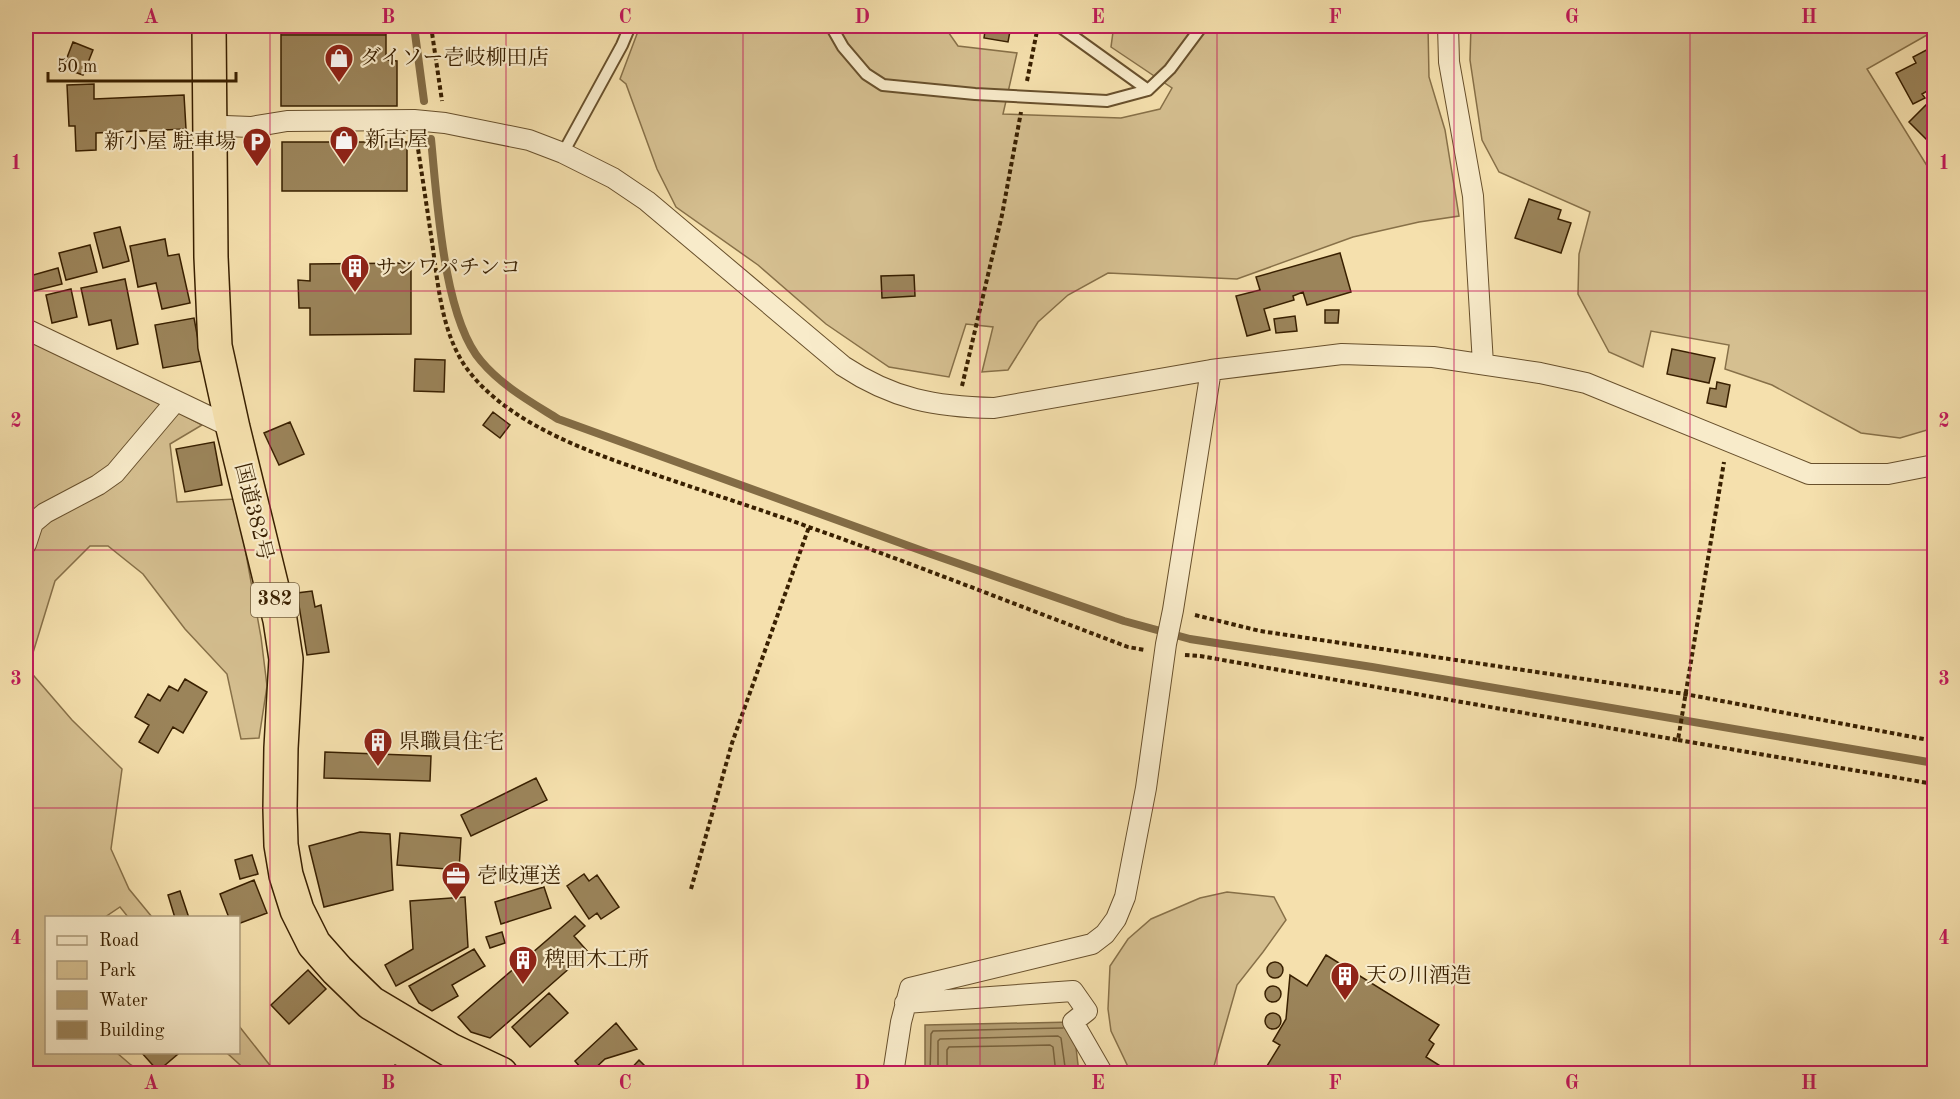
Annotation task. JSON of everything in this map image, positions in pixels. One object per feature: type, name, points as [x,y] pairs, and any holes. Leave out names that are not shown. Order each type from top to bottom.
[{"type":"highway","name":"国道382号","points":[[209,26],[212,277],[216,346],[233,428],[280,620],[286,658],[281,748],[281,845],[286,875],[297,910],[314,944],[371,1003],[450,1050],[501,1074]]},
{"type":"street","points":[[1448,26],[1449,62],[1473,196],[1483,364]]},
{"type":"street","points":[[210,128],[251,127],[287,121],[414,120],[445,123],[528,140],[563,153],[612,178],[647,201],[843,366],[865,380],[912,399],[957,407],[994,408],[1211,370],[1342,354],[1433,357],[1540,373],[1586,383],[1809,474],[1888,474],[1935,465]]},
{"type":"street","points":[[26,329],[233,428]]},
{"type":"street","points":[[893,1074],[901,1022],[910,988],[1092,944],[1105,934],[1116,919],[1125,897],[1144,799],[1211,370]]},
{"type":"street","points":[[26,544],[33,523],[45,513],[98,485],[115,473],[175,402]]},
{"type":"street","points":[[905,1004],[1073,991],[1087,1011],[1073,1022],[1103,1074]]},
{"type":"lane","points":[[563,153],[630,26]]},
{"type":"lane","points":[[831,26],[843,47],[866,74],[883,85],[975,94],[1107,101],[1148,90],[1170,69],[1202,26]]},
{"type":"lane","points":[[1059,26],[1148,90]]},
{"type":"path","points":[[431,26],[445,123]]},
{"type":"path","points":[[957,407],[1002,214],[1038,26]]},
{"type":"path","points":[[414,120],[444,315],[451,340],[465,366],[486,390],[519,415],[554,434],[613,460],[808,527],[1128,646],[1166,649],[1935,784]]},
{"type":"path","points":[[1678,740],[1728,441]]},
{"type":"path","points":[[691,889],[732,743],[808,527]]},
{"type":"path","points":[[1173,615],[1260,631],[1685,694],[1935,741]]},
{"type":"green space","points":[[640,26],[944,26],[958,46],[1017,53],[1003,114],[1121,118],[1160,109],[1172,88],[1111,47],[1113,32],[1144,31],[1149,26],[1428,26],[1429,77],[1445,130],[1459,216],[1419,222],[1353,237],[1237,279],[1108,273],[1068,295],[1038,322],[1008,370],[982,372],[993,327],[966,324],[949,377],[889,367],[826,324],[758,265],[676,207],[657,169],[626,84],[620,79]]},
{"type":"green space","points":[[1471,26],[1934,26],[1934,31],[1867,69],[1934,177],[1934,428],[1900,438],[1861,433],[1772,385],[1725,369],[1729,345],[1651,331],[1643,367],[1609,352],[1578,294],[1579,254],[1590,212],[1499,172],[1482,140],[1470,60]]},
{"type":"green space","points":[[26,339],[202,425],[170,444],[177,502],[236,499],[261,637],[267,686],[259,738],[241,739],[227,674],[185,629],[143,574],[108,546],[90,546],[55,581],[28,669],[72,720],[122,769],[111,849],[129,889],[151,916],[127,916],[120,907],[106,916],[45,916],[45,1054],[118,1054],[145,1073],[26,1073]]},
{"type":"green space","points":[[1227,892],[1274,897],[1286,920],[1237,985],[1212,1073],[1131,1073],[1111,1031],[1108,1009],[1110,966],[1128,939],[1151,919],[1200,898]]},
{"type":"green space","points":[[240,1027],[276,1073],[249,1073],[228,1054],[240,1054]]},
{"type":"water","points":[[1073,1022],[1079,1073],[925,1074],[925,1025]]},
{"type":"building","points":[[281,26],[386,26],[386,35],[281,35]]},
{"type":"building","points":[[973,26],[1011,26],[1008,42],[984,38],[985,31],[973,29]]},
{"type":"building","name":"ダイソー壱岐柳田店","points":[[281,35],[386,35],[386,60],[397,61],[397,106],[281,106]]},
{"type":"building","points":[[73,42],[93,50],[83,75],[63,68]]},
{"type":"building","points":[[1934,46],[1934,87],[1922,94],[1925,98],[1913,104],[1896,73],[1916,63],[1913,57]]},
{"type":"building","points":[[94,84],[94,99],[184,95],[186,129],[96,133],[96,150],[76,151],[75,126],[69,126],[67,85]]},
{"type":"building","points":[[1927,104],[1934,113],[1934,147],[1909,122]]},
{"type":"building","name":"新古屋","points":[[282,142],[407,142],[407,191],[282,191]]},
{"type":"building","points":[[1529,199],[1561,210],[1558,219],[1571,223],[1561,253],[1515,238]]},
{"type":"building","points":[[120,227],[129,261],[103,268],[94,233]]},
{"type":"building","points":[[165,239],[168,256],[179,254],[190,303],[162,309],[156,283],[138,287],[130,246]]},
{"type":"building","points":[[90,245],[97,272],[66,280],[59,253]]},
{"type":"building","points":[[1340,253],[1351,292],[1307,305],[1303,292],[1293,296],[1294,300],[1264,309],[1270,330],[1247,336],[1236,296],[1260,290],[1256,277]]},
{"type":"building","name":"サンワパチンコ","points":[[411,263],[411,334],[310,335],[310,308],[299,308],[298,280],[310,281],[310,264]]},
{"type":"building","points":[[58,268],[62,284],[26,293],[26,277]]},
{"type":"building","points":[[914,275],[915,296],[882,298],[881,276]]},
{"type":"building","points":[[125,279],[138,344],[117,349],[111,320],[89,325],[81,288]]},
{"type":"building","points":[[71,289],[77,317],[52,323],[46,295]]},
{"type":"building","points":[[1325,310],[1339,310],[1338,323],[1325,323]]},
{"type":"building","points":[[1295,316],[1297,331],[1276,333],[1274,319]]},
{"type":"building","points":[[194,318],[202,361],[163,368],[155,325]]},
{"type":"building","points":[[1672,349],[1715,358],[1709,383],[1667,374]]},
{"type":"building","points":[[415,359],[445,360],[444,392],[414,391]]},
{"type":"building","points":[[1717,382],[1730,385],[1726,407],[1707,403],[1710,388],[1716,389]]},
{"type":"building","points":[[493,412],[510,425],[500,438],[483,425]]},
{"type":"building","points":[[290,422],[304,454],[279,465],[264,433]]},
{"type":"building","points":[[214,442],[222,485],[185,492],[176,449]]},
{"type":"building","points":[[312,591],[315,607],[321,605],[329,652],[307,655],[297,593]]},
{"type":"building","points":[[185,679],[207,692],[183,733],[173,727],[158,753],[139,742],[149,725],[135,717],[148,694],[160,701],[169,686],[178,691]]},
{"type":"building","name":"県職員住宅","points":[[325,752],[431,756],[430,781],[324,778]]},
{"type":"building","name":"県職員住宅","points":[[536,778],[547,800],[471,836],[461,815]]},
{"type":"building","points":[[360,832],[390,834],[393,890],[324,907],[309,846]]},
{"type":"building","points":[[400,833],[461,838],[459,870],[397,865]]},
{"type":"building","points":[[252,855],[258,874],[240,879],[235,860]]},
{"type":"building","points":[[584,874],[589,881],[597,875],[619,907],[601,919],[597,913],[589,919],[567,886]]},
{"type":"building","points":[[254,880],[267,913],[240,923],[240,916],[228,916],[220,894]]},
{"type":"building","points":[[544,887],[551,908],[501,924],[495,902]]},
{"type":"building","points":[[180,891],[188,916],[174,916],[168,895]]},
{"type":"building","points":[[465,897],[468,947],[396,986],[385,965],[413,949],[410,901]]},
{"type":"building","name":"稗田木工所","points":[[575,916],[585,926],[574,936],[588,952],[490,1038],[471,1032],[458,1017]]},
{"type":"building","points":[[502,932],[505,943],[490,948],[486,937]]},
{"type":"building","points":[[474,949],[485,966],[452,985],[458,996],[432,1011],[419,1003],[409,986]]},
{"type":"building","name":"天の川酒造","points":[[1326,955],[1439,1025],[1429,1040],[1434,1044],[1426,1057],[1453,1074],[1262,1074],[1280,1045],[1273,1041],[1286,1019],[1290,975],[1307,986]]},
{"type":"building","points":[[1272,962],[1278,962],[1283,970],[1281,976],[1272,978],[1267,973],[1267,967]]},
{"type":"building","points":[[308,970],[326,989],[289,1024],[271,1005]]},
{"type":"building","points":[[1270,986],[1276,986],[1281,994],[1279,1000],[1270,1002],[1265,997],[1265,991]]},
{"type":"building","points":[[549,993],[568,1013],[530,1047],[512,1027]]},
{"type":"building","points":[[1270,1013],[1276,1013],[1281,1021],[1279,1027],[1270,1029],[1265,1024],[1265,1018]]},
{"type":"building","points":[[616,1023],[637,1049],[605,1059],[589,1074],[586,1074],[575,1061]]},
{"type":"building","points":[[143,1054],[178,1054],[158,1071]]},
{"type":"building","points":[[639,1060],[653,1074],[626,1074]]},
{"type":"building","points":[[395,1065],[413,1074],[391,1074]]},
{"type":"waterway","points":[[414,26],[424,101]]},
{"type":"waterway","points":[[431,139],[444,256],[458,316],[468,341],[481,361],[498,378],[558,419],[931,554],[1124,621],[1190,639],[1372,667],[1934,763]]},
{"type":"place","name":"ダイソー壱岐柳田店","points":[[339,84]]},
{"type":"place","name":"新古屋","points":[[344,166]]},
{"type":"place","name":"新小屋 駐車場","points":[[257,168]]},
{"type":"place","name":"サンワパチンコ","points":[[355,294]]},
{"type":"place","name":"県職員住宅","points":[[378,768]]},
{"type":"place","name":"壱岐運送","points":[[456,902]]},
{"type":"place","name":"稗田木工所","points":[[523,986]]},
{"type":"place","name":"天の川酒造","points":[[1345,1002]]}]
